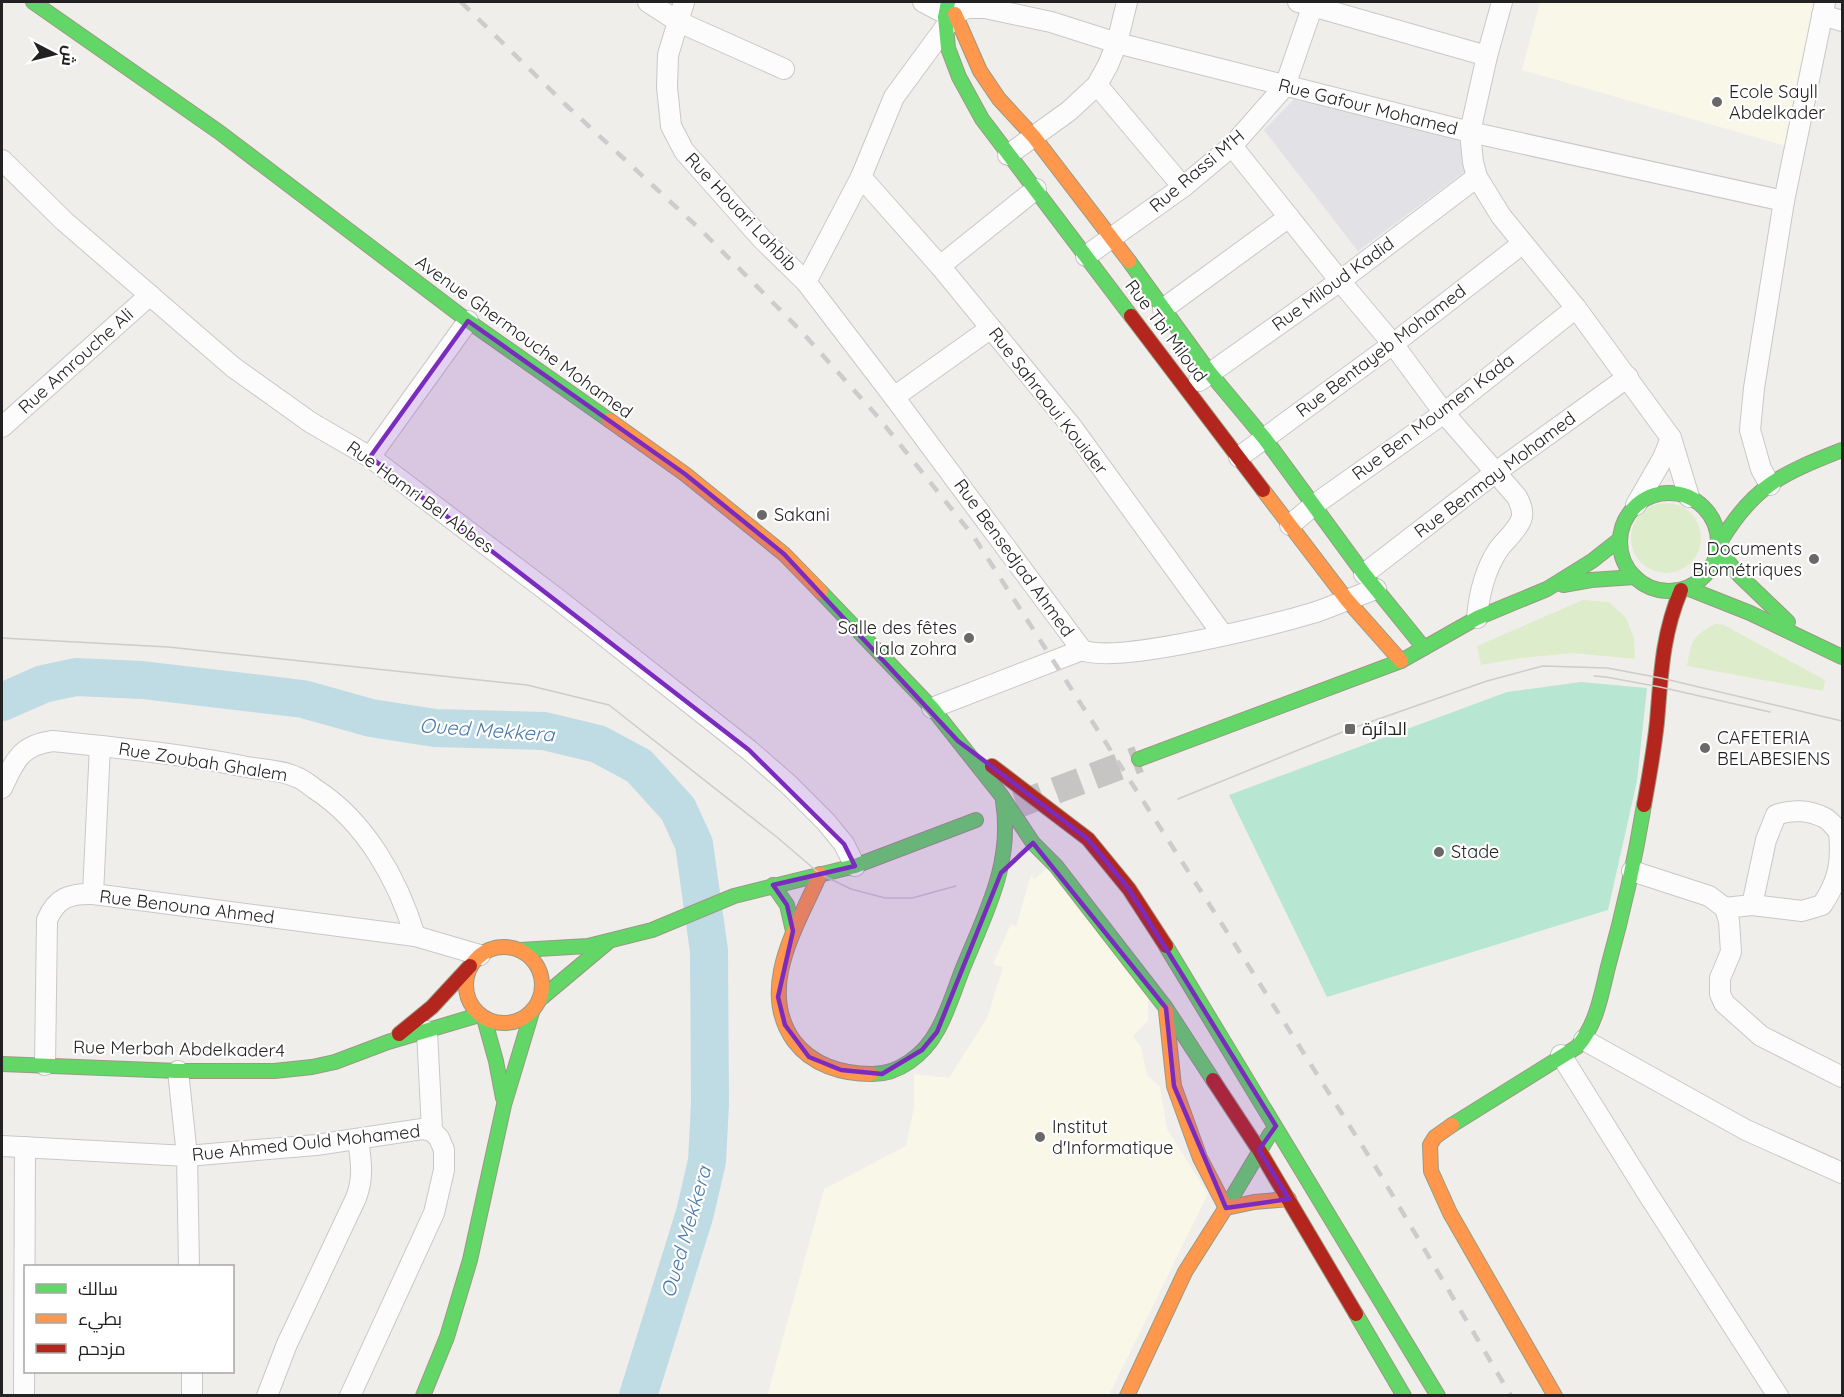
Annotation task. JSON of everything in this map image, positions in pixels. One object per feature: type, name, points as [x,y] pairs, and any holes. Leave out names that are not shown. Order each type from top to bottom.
[{"type":"main road","name":"Avenue Ghermouche Mohamed","points":[[33,2],[219,132],[468,321],[685,474],[753,528],[784,554],[932,708],[958,741]]},
{"type":"main road","points":[[949,12],[980,71],[999,99],[1034,137],[1112,238],[1209,373],[1265,439],[1370,581],[1424,648]]},
{"type":"main road","name":"Rue Tbi Miloud","points":[[949,12],[950,53],[961,82],[982,119],[1347,600],[1401,661]]},
{"type":"main road","points":[[1706,508],[1727,504],[1763,489],[1811,462],[1842,450]]},
{"type":"main road","points":[[1547,589],[1591,580],[1640,581],[1659,590],[1684,589],[1695,584],[1709,571],[1729,526],[1763,489]]},
{"type":"main road","points":[[1650,601],[1640,581],[1624,560],[1620,539],[1628,515],[1636,505],[1649,497],[1665,492],[1680,493],[1706,508],[1718,531],[1719,548],[1740,576],[1811,643]]},
{"type":"main road","points":[[1139,759],[1401,661],[1477,618],[1547,589],[1578,571],[1620,539]]},
{"type":"main road","points":[[1684,589],[1750,613],[1842,657]]},
{"type":"main road","points":[[1555,1395],[1450,1213],[1431,1172],[1430,1145],[1435,1137],[1451,1125],[1577,1047],[1584,1040],[1597,1009],[1632,871],[1655,738],[1662,657],[1670,616],[1684,589]]},
{"type":"main road","points":[[1656,625],[1662,657]]},
{"type":"main road","points":[[958,741],[1001,795],[1025,849],[1056,866],[1166,1008],[1259,1150],[1404,1395]]},
{"type":"main road","points":[[958,741],[1075,829],[1101,853],[1129,889],[1276,1126],[1438,1395]]},
{"type":"main road","points":[[820,874],[785,953],[778,997],[785,1025],[793,1040],[809,1057],[841,1070],[859,1074],[882,1074],[896,1070],[922,1050],[937,1032],[1001,873],[1007,840],[1001,795]]},
{"type":"main road","points":[[388,1042],[432,1007],[475,961],[500,947],[520,950],[566,948],[610,941],[652,930],[734,896],[855,866],[976,820]]},
{"type":"main road","points":[[1001,873],[1025,849],[1054,842]]},
{"type":"main road","points":[[773,885],[787,905],[793,931]]},
{"type":"main road","points":[[475,961],[467,975],[466,992],[473,1009],[482,1017],[500,1024],[509,1024],[518,1022],[574,969],[610,941]]},
{"type":"main road","points":[[423,1395],[447,1337],[470,1260],[504,1106],[542,989],[542,977],[537,966],[520,950]]},
{"type":"main road","points":[[1158,959],[1184,994],[1204,1010]]},
{"type":"main road","points":[[1166,1008],[1174,1086],[1200,1158],[1226,1208]]},
{"type":"main road","points":[[388,1042],[482,1017]]},
{"type":"main road","points":[[482,1017],[496,1062],[504,1106]]},
{"type":"main road","name":"Rue Merbah Abdelkader4","points":[[2,1064],[178,1071],[274,1071],[335,1062],[388,1042]]},
{"type":"main road","points":[[1127,1395],[1185,1272],[1276,1126]]},
{"type":"main road","points":[[1226,1208],[1254,1202],[1289,1199]]},
{"type":"street","points":[[648,2],[679,22],[784,69]]},
{"type":"street","name":"Rue Houari Lahbib","points":[[684,2],[668,56],[667,87],[671,126],[684,151],[702,172],[762,239],[806,282]]},
{"type":"street","points":[[806,282],[861,177],[894,97],[949,12],[923,2]]},
{"type":"street","points":[[1008,155],[1069,111],[1097,85],[1117,43],[1127,2]]},
{"type":"street","points":[[1502,2],[1470,132],[1477,177],[1501,216],[1576,308],[1671,438],[1683,484],[1689,497]]},
{"type":"street","points":[[1308,3],[1487,56]]},
{"type":"street","name":"Rue Rassi M'H","points":[[1086,256],[1183,187],[1232,146],[1285,86],[1308,3]]},
{"type":"street","name":"Rue Gafour Mohamed","points":[[949,12],[967,8],[985,8],[1051,22],[1117,43],[1470,132],[1784,201]]},
{"type":"street","points":[[1763,489],[1750,430],[1754,388],[1784,201],[1824,8],[1842,21]]},
{"type":"street","points":[[1097,85],[1183,187]]},
{"type":"street","points":[[1232,146],[1393,344],[1444,412],[1518,497],[1522,517],[1514,532],[1498,550],[1489,568],[1479,599],[1477,618]]},
{"type":"street","name":"Rue Hamri Bel Abbes","points":[[2,160],[64,221],[233,367],[310,422],[370,457],[559,600],[749,750],[788,784],[826,822],[844,844],[855,866]]},
{"type":"street","name":"Rue Sahraoui Kouider","points":[[861,177],[940,266],[1072,427],[1223,635]]},
{"type":"street","name":"Rue Miloud Kadid","points":[[1187,390],[1340,281],[1477,177]]},
{"type":"street","points":[[940,266],[1036,189]]},
{"type":"street","points":[[1163,309],[1289,217]]},
{"type":"street","name":"Rue Bentayeb Mohamed","points":[[1239,457],[1393,344],[1522,244]]},
{"type":"street","name":"Rue Bensedjad Ahmed","points":[[806,282],[1082,650],[1097,654],[1117,652],[1223,635],[1317,611],[1347,600],[1370,581]]},
{"type":"street","name":"Rue Amrouche Ali","points":[[2,428],[150,295]]},
{"type":"street","name":"Rue Ben Moumen Kada","points":[[1290,525],[1314,505],[1444,412],[1576,308]]},
{"type":"street","points":[[370,457],[468,321]]},
{"type":"street","points":[[894,397],[992,328]]},
{"type":"street","name":"Rue Benmay Mohamed","points":[[1370,581],[1496,472],[1628,377]]},
{"type":"street","points":[[1636,505],[1663,458],[1671,438]]},
{"type":"street","points":[[932,708],[1082,650]]},
{"type":"street","name":"Rue Zoubah Ghalem","points":[[2,786],[21,753],[38,743],[53,741],[212,760],[296,776],[327,797],[346,814],[369,842],[391,874],[408,910],[416,936]]},
{"type":"street","points":[[93,894],[100,746]]},
{"type":"street","points":[[1725,908],[1752,905],[1802,910],[1822,905],[1833,890],[1841,859],[1839,832],[1826,818],[1789,810],[1776,815],[1766,840],[1752,905]]},
{"type":"street","points":[[1632,871],[1709,896],[1725,908],[1731,952],[1720,978],[1719,994],[1724,1003],[1761,1036],[1842,1077]]},
{"type":"street","name":"Rue Benouna Ahmed","points":[[45,1065],[47,920],[57,903],[74,894],[93,894],[416,936],[475,961]]},
{"type":"street","points":[[350,1395],[434,1213],[444,1170],[444,1150],[439,1138],[432,1131],[427,1031]]},
{"type":"street","points":[[1584,1040],[1746,1130],[1842,1173]]},
{"type":"street","points":[[1561,1055],[1652,1201],[1778,1395]]},
{"type":"street","points":[[178,1071],[186,1156],[189,1265]]},
{"type":"street","name":"Rue Ahmed Ould Mohamed","points":[[2,1146],[186,1156],[358,1139],[422,1129],[432,1131]]},
{"type":"street","points":[[267,1395],[287,1344],[356,1198],[363,1170],[358,1139]]},
{"type":"street","points":[[25,1147],[25,1265]]},
{"type":"street","points":[[24,1373],[24,1395]]},
{"type":"street","points":[[192,1373],[192,1395]]},
{"type":"highlighted area","points":[[468,321],[685,474],[784,554],[958,741],[1088,839],[1129,889],[1276,1126],[1259,1150],[1289,1199],[1226,1208],[1174,1086],[1166,1008],[1033,843],[1001,873],[937,1032],[922,1050],[882,1074],[841,1070],[809,1057],[785,1025],[778,997],[793,931],[787,905],[773,885],[855,866],[844,844],[749,750],[370,457]]},
{"type":"shaded area","name":"Ecole Sayll Abdelkader","points":[[1540,2],[1821,2],[1793,148],[1522,70]]},
{"type":"shaded area","points":[[1305,88],[1467,128],[1470,168],[1358,251],[1264,130]]},
{"type":"shaded area","name":"Institut d'Informatique","points":[[1050,865],[1148,997],[1148,1021],[1133,1036],[1141,1047],[1147,1075],[1160,1087],[1167,1129],[1208,1194],[1109,1395],[767,1396],[824,1189],[906,1146],[914,1107],[914,1074],[949,1078],[987,1018],[1003,967],[993,964],[1011,924],[1016,927],[1031,875],[1034,880]]},
{"type":"green space","points":[[1666,503],[1679,506],[1691,513],[1698,525],[1701,538],[1698,551],[1691,563],[1679,570],[1666,573],[1653,570],[1641,563],[1634,551],[1631,538],[1634,525],[1641,513],[1653,506]]},
{"type":"green space","points":[[1583,600],[1609,602],[1626,618],[1634,638],[1635,659],[1573,653],[1481,665],[1477,646]]},
{"type":"green space","points":[[1715,624],[1724,625],[1825,680],[1823,691],[1687,666],[1694,640],[1701,632]]},
{"type":"green space","name":"Stade","points":[[1581,682],[1647,688],[1637,781],[1608,910],[1327,997],[1229,795],[1507,692]]},
{"type":"waterway","name":"Oued Mekkera","points":[[2,702],[43,684],[76,677],[142,680],[303,699],[371,718],[435,728],[544,731],[598,744],[639,766],[678,809],[694,844],[709,951],[710,1103],[707,1161],[695,1213],[638,1396]]},
{"type":"tunnel","points":[[1017,805],[1139,759]]},
{"type":"tram line","points":[[2,638],[168,647],[527,685],[609,705],[778,838],[820,874],[851,889],[885,898],[912,898],[956,886]]},
{"type":"tram line","points":[[1178,799],[1350,729],[1487,681],[1543,666],[1607,668],[1661,678],[1842,721]]},
{"type":"tram line","points":[[1594,676],[1660,687],[1770,712]]},
{"type":"railway","points":[[461,2],[566,105],[703,232],[801,331],[878,417],[974,537],[1380,1174],[1511,1396]]},
{"type":"traffic: fast","points":[[33,2],[219,132],[468,321],[609,420]]},
{"type":"traffic: fast","points":[[948,2],[945,17],[948,48],[959,77],[982,119],[1131,316]]},
{"type":"traffic: fast","points":[[1129,261],[1210,373],[1265,439],[1364,574],[1424,648]]},
{"type":"traffic: fast","points":[[1719,544],[1744,508],[1770,484],[1842,450]]},
{"type":"traffic: fast","points":[[1669,493],[1688,497],[1704,507],[1714,523],[1718,542],[1714,561],[1704,577],[1688,587],[1669,591],[1650,587],[1634,577],[1624,561],[1620,542],[1624,523],[1634,507],[1650,497],[1669,493]]},
{"type":"traffic: fast","points":[[1139,759],[1401,661],[1477,618],[1547,589],[1592,561],[1620,539]]},
{"type":"traffic: fast","points":[[1719,551],[1740,576],[1788,622]]},
{"type":"traffic: fast","points":[[1563,585],[1591,580],[1635,577]]},
{"type":"traffic: fast","points":[[1687,588],[1750,613],[1842,657]]},
{"type":"traffic: fast","points":[[821,592],[932,708],[1001,795],[1033,843],[1056,866],[1166,1008],[1213,1080]]},
{"type":"traffic: fast","points":[[871,1074],[891,1071],[909,1062],[932,1040],[941,1024],[988,907],[1001,866],[1005,824],[1003,801]]},
{"type":"traffic: fast","points":[[1452,1125],[1577,1047],[1584,1038],[1594,1019],[1600,999],[1628,886],[1644,805]]},
{"type":"traffic: fast","points":[[520,950],[588,946],[652,930],[734,896],[855,866],[976,820]]},
{"type":"traffic: fast","points":[[773,885],[787,905],[793,931]]},
{"type":"traffic: fast","points":[[539,1000],[607,943]]},
{"type":"traffic: fast","points":[[1166,946],[1438,1396]]},
{"type":"traffic: fast","points":[[423,1396],[447,1337],[470,1260],[504,1105],[532,1012]]},
{"type":"traffic: fast","points":[[2,1064],[178,1071],[274,1071],[335,1062],[388,1042],[479,1015]]},
{"type":"traffic: fast","points":[[484,1018],[503,1098]]},
{"type":"traffic: fast","points":[[1225,1209],[1270,1134]]},
{"type":"traffic: fast","points":[[1356,1314],[1404,1396]]},
{"type":"traffic: slow","points":[[955,14],[980,71],[999,99],[1034,137],[1129,261]]},
{"type":"traffic: slow","points":[[609,420],[685,474],[784,554],[821,592]]},
{"type":"traffic: slow","points":[[1263,490],[1347,600],[1401,661]]},
{"type":"traffic: slow","points":[[820,874],[784,957],[779,1000],[783,1021],[801,1049],[819,1062],[839,1070],[871,1074]]},
{"type":"traffic: slow","points":[[497,947],[511,947],[525,953],[536,964],[542,978],[542,985],[539,1000],[531,1012],[511,1023],[497,1023],[483,1017],[472,1006],[466,992],[466,978],[472,964],[483,953],[497,947]]},
{"type":"traffic: slow","points":[[1166,1011],[1174,1086],[1200,1158],[1226,1208],[1254,1202],[1289,1199]]},
{"type":"traffic: slow","points":[[1452,1125],[1435,1137],[1430,1145],[1431,1171],[1450,1213],[1555,1396]]},
{"type":"traffic: slow","points":[[1127,1396],[1185,1272],[1225,1209]]},
{"type":"traffic: jam","points":[[1131,316],[1263,490]]},
{"type":"traffic: jam","points":[[1644,805],[1657,722],[1666,639],[1681,590]]},
{"type":"traffic: jam","points":[[992,766],[1088,839],[1129,889],[1166,946]]},
{"type":"traffic: jam","points":[[399,1034],[432,1007],[470,966]]},
{"type":"traffic: jam","points":[[1213,1080],[1259,1150],[1356,1314]]},
{"type":"place","name":"Ecole Sayll Abdelkader","points":[[1717,102]]},
{"type":"place","name":"Sakani","points":[[762,515]]},
{"type":"place","name":"Documents Biométriques","points":[[1814,559]]},
{"type":"place","name":"Salle des fêtes lala zohra","points":[[969,638]]},
{"type":"place","name":"الدائرة","points":[[1350,729]]},
{"type":"place","name":"CAFETERIA BELABESIENS","points":[[1705,748]]},
{"type":"place","name":"Stade","points":[[1439,852]]},
{"type":"place","name":"Institut d'Informatique","points":[[1040,1137]]}]
